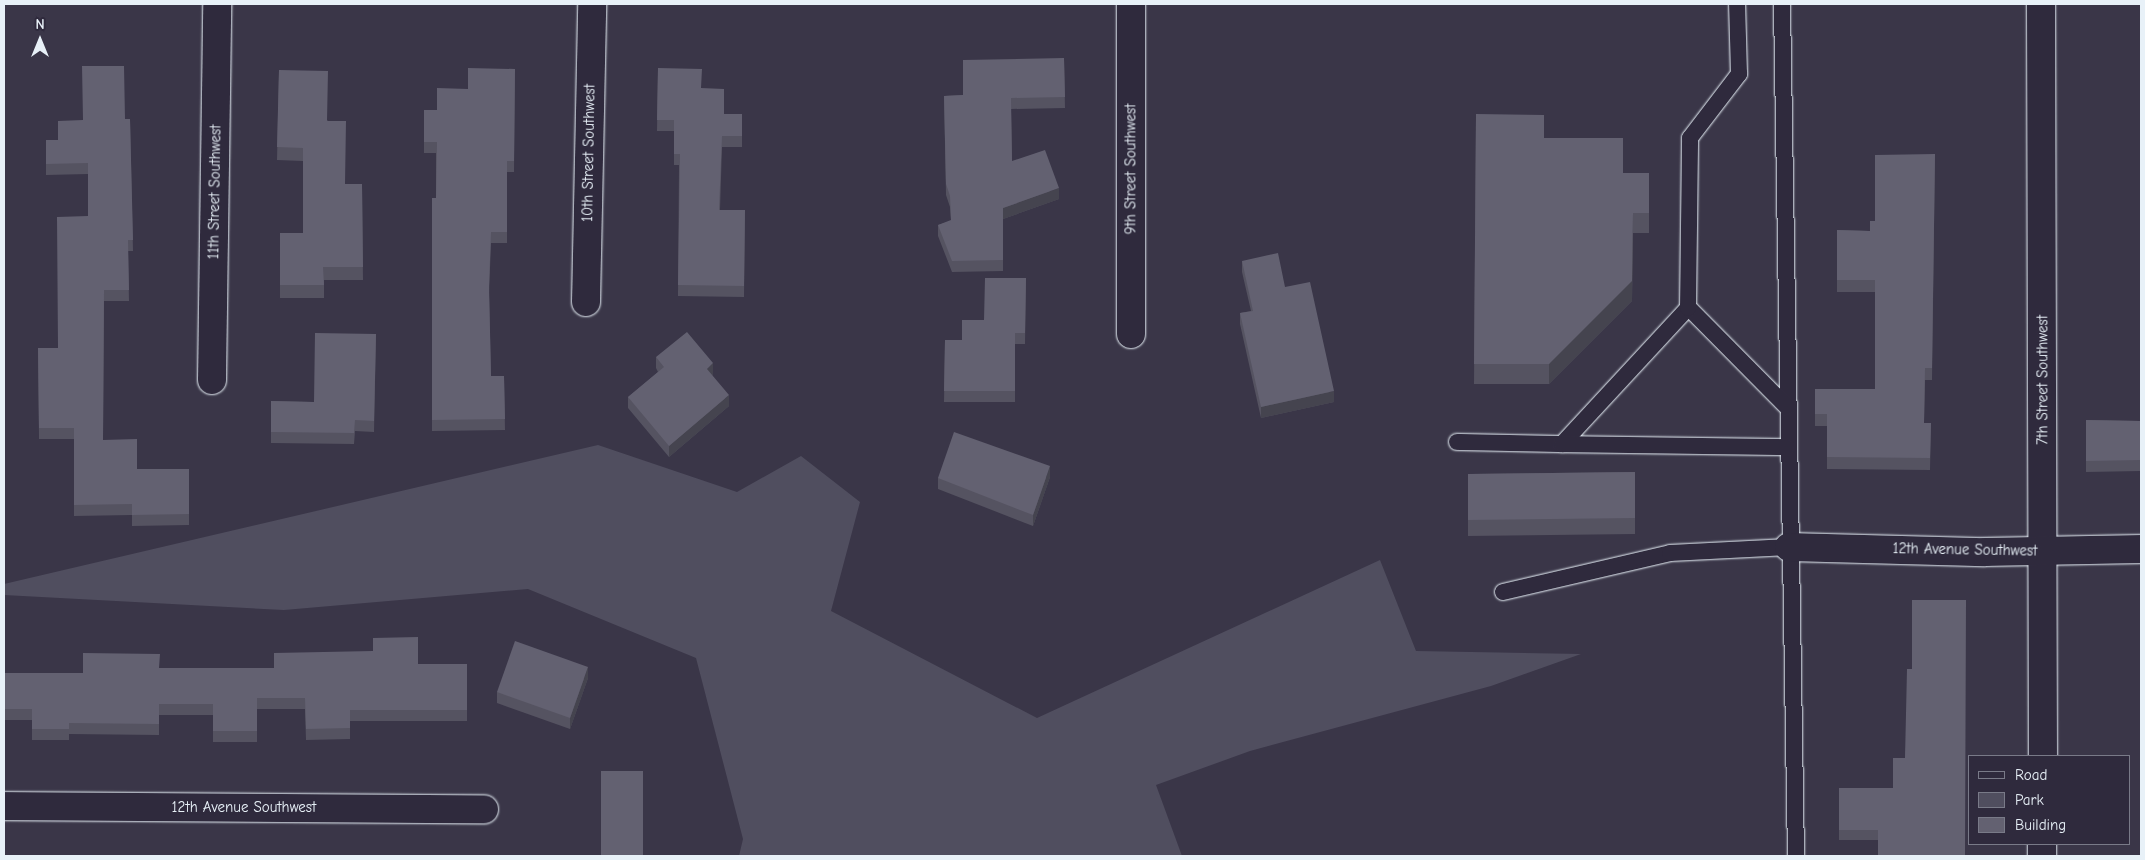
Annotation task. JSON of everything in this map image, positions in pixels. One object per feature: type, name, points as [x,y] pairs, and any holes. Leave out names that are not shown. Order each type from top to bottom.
[{"type":"street","name":"11th Street Southwest","points":[[212,380],[217,4]]},
{"type":"street","name":"10th Street Southwest","points":[[586,302],[592,4]]},
{"type":"street","name":"9th Street Southwest","points":[[1131,4],[1131,334]]},
{"type":"street","name":"7th Street Southwest","points":[[2040,4],[2045,551],[2044,755]]},
{"type":"street","name":"12th Avenue Southwest","points":[[1789,546],[2045,551],[2141,550]]},
{"type":"street","name":"12th Avenue Southwest","points":[[4,806],[484,809]]},
{"type":"lane","points":[[1562,444],[1688,307],[1690,138],[1739,74],[1737,4]]},
{"type":"lane","points":[[1782,4],[1787,447],[1796,856]]},
{"type":"lane","points":[[1688,307],[1787,407]]},
{"type":"lane","points":[[1457,442],[1787,447]]},
{"type":"lane","points":[[1503,592],[1670,553],[1789,546]]},
{"type":"green space","points":[[598,445],[737,492],[801,456],[860,502],[831,611],[1037,718],[1380,560],[1416,651],[1581,654],[1491,686],[1250,751],[1156,785],[1182,856],[739,856],[743,839],[696,658],[528,589],[284,610],[4,595],[4,584]]},
{"type":"building","points":[[1064,58],[1065,97],[1011,98],[1012,161],[1045,150],[1059,188],[1003,208],[1003,260],[952,261],[938,225],[951,220],[950,196],[946,184],[944,96],[963,95],[963,60]]},
{"type":"building","points":[[82,66],[124,66],[125,119],[130,119],[133,240],[128,240],[129,290],[104,290],[103,440],[137,439],[137,469],[189,469],[189,514],[132,515],[132,504],[74,505],[74,428],[39,428],[38,348],[58,348],[57,217],[88,216],[88,163],[46,164],[46,140],[58,140],[58,121],[83,120]]},
{"type":"building","points":[[468,68],[515,69],[514,161],[507,161],[507,232],[491,232],[489,286],[491,376],[504,376],[505,419],[432,420],[432,198],[436,198],[437,142],[424,142],[424,110],[437,110],[437,88],[468,89]]},
{"type":"building","points":[[658,68],[702,69],[701,88],[724,89],[724,114],[742,114],[742,136],[722,136],[719,210],[745,210],[744,286],[678,285],[680,154],[674,154],[674,120],[657,120]]},
{"type":"building","points":[[279,70],[328,71],[327,121],[346,121],[345,184],[362,184],[363,267],[323,267],[324,285],[280,285],[280,233],[303,233],[303,148],[277,147]]},
{"type":"building","points":[[1476,114],[1544,115],[1544,138],[1623,138],[1623,173],[1649,173],[1649,213],[1633,213],[1632,281],[1549,364],[1474,364]]},
{"type":"building","points":[[1935,154],[1932,368],[1925,368],[1924,423],[1931,423],[1930,458],[1827,457],[1827,414],[1815,414],[1815,389],[1875,389],[1875,280],[1837,280],[1837,230],[1870,231],[1870,221],[1875,221],[1875,155]]},
{"type":"building","points":[[2141,242],[2141,273],[2140,273]]},
{"type":"building","points":[[1278,253],[1285,287],[1310,282],[1334,391],[1261,407],[1240,313],[1253,311],[1242,261]]},
{"type":"building","points":[[985,278],[1026,278],[1025,333],[1015,333],[1015,391],[944,391],[945,340],[962,340],[962,320],[984,320]]},
{"type":"building","points":[[687,332],[713,363],[707,369],[729,395],[669,446],[628,397],[664,367],[656,357]]},
{"type":"building","points":[[315,333],[376,334],[374,421],[355,420],[354,433],[271,432],[271,401],[314,402]]},
{"type":"building","points":[[2086,420],[2141,421],[2141,460],[2086,461]]},
{"type":"building","points":[[954,432],[1050,466],[1033,515],[938,478]]},
{"type":"building","points":[[1635,472],[1635,518],[1468,520],[1468,474]]},
{"type":"building","points":[[1912,600],[1966,600],[1965,856],[1878,856],[1878,830],[1839,830],[1839,788],[1893,788],[1893,758],[1905,758],[1907,669],[1912,669]]},
{"type":"building","points":[[418,637],[418,664],[467,664],[467,710],[350,710],[350,728],[306,729],[305,698],[257,698],[257,731],[213,731],[213,704],[159,704],[159,724],[69,723],[69,729],[32,729],[32,709],[4,709],[4,673],[83,673],[83,653],[160,654],[159,668],[274,668],[274,653],[373,651],[373,638]]},
{"type":"building","points":[[515,641],[588,667],[570,718],[497,692]]},
{"type":"building","points":[[601,771],[643,771],[643,856],[601,856]]}]
